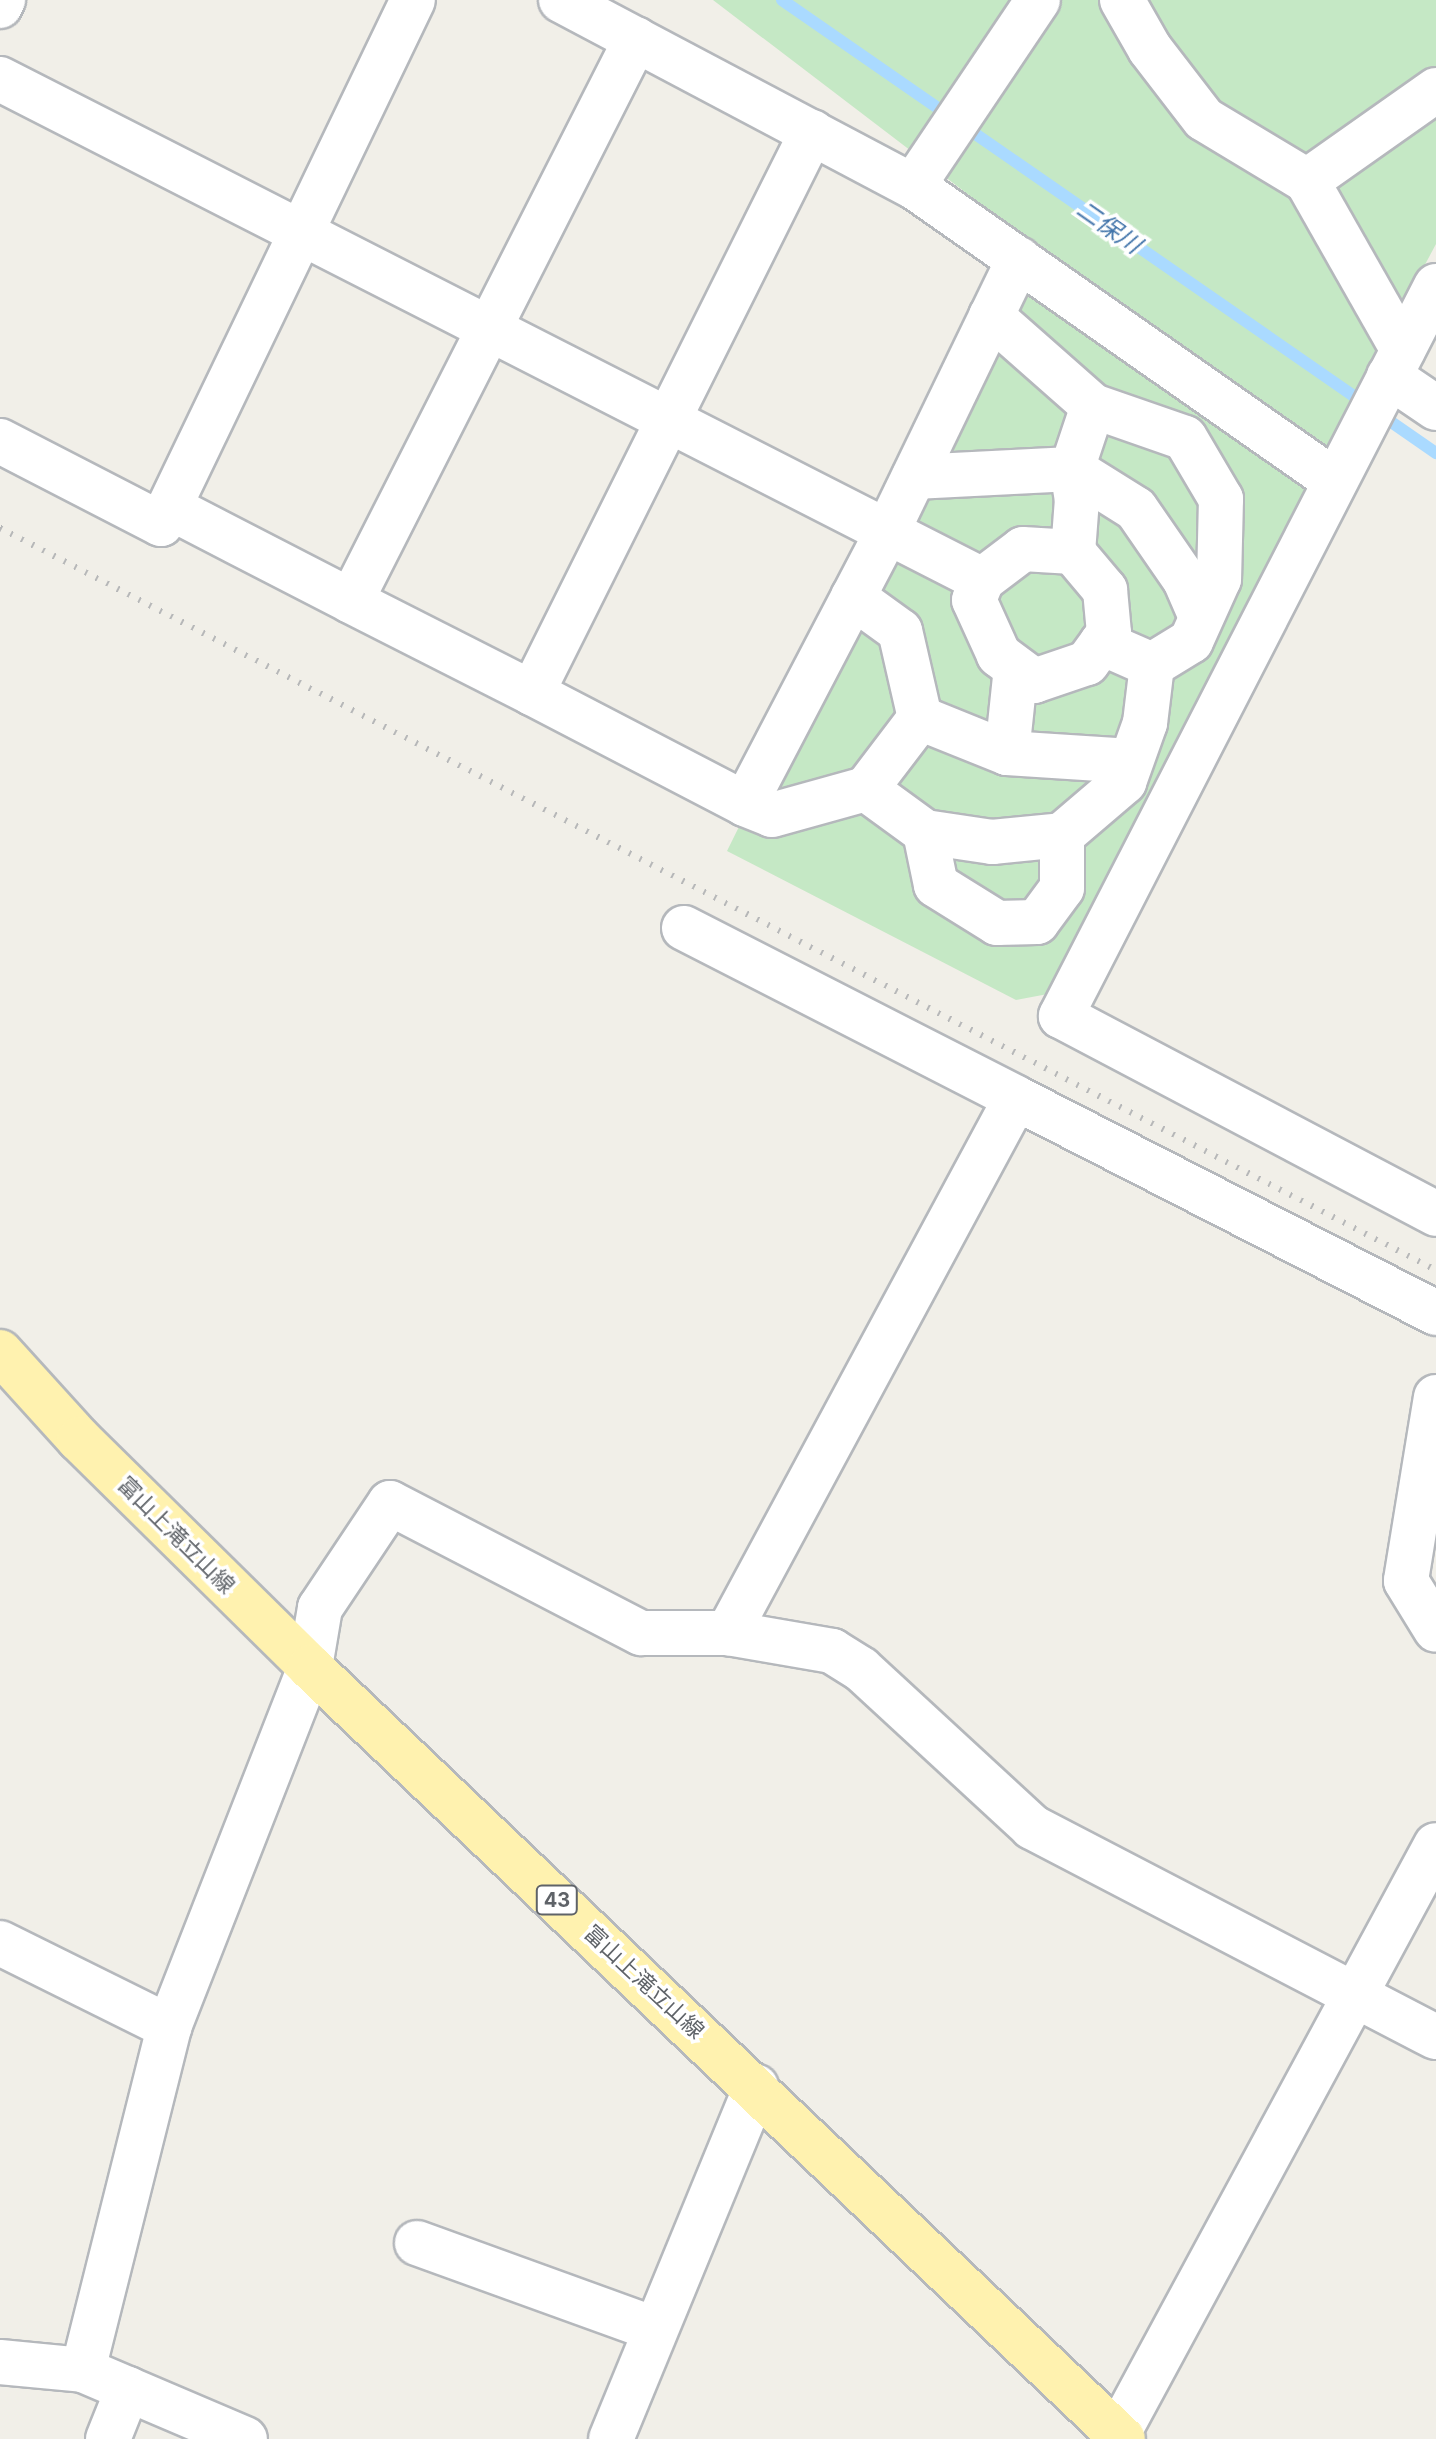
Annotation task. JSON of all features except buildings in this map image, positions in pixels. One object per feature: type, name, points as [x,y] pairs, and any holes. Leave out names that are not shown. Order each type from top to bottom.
[{"type":"main road","name":"富山上滝立山線","points":[[0,1352],[79,1439],[310,1667],[756,2087],[1119,2437]]},
{"type":"street","points":[[0,6],[3,0]]},
{"type":"street","points":[[0,441],[161,524],[413,0]]},
{"type":"street","points":[[561,0],[913,186],[1335,481]]},
{"type":"street","points":[[913,186],[1038,0]]},
{"type":"street","points":[[1122,0],[1150,49],[1204,119],[1307,181],[1396,363],[1436,408]]},
{"type":"street","points":[[351,601],[636,39]]},
{"type":"street","points":[[0,79],[982,580]]},
{"type":"street","points":[[1307,181],[1436,90]]},
{"type":"street","points":[[532,693],[665,418],[812,132]]},
{"type":"street","points":[[745,804],[887,532],[1019,259]]},
{"type":"street","points":[[1436,286],[1061,1016],[1436,1214]]},
{"type":"street","points":[[991,316],[1093,406],[1185,438],[1221,499],[1219,579],[1191,641],[1152,665]]},
{"type":"street","points":[[1073,552],[1023,549],[982,580],[974,600],[999,655],[1034,681],[1087,663],[1109,633],[1105,590],[1073,552],[1077,499],[1072,469],[1093,406]]},
{"type":"street","points":[[914,477],[1072,469],[1136,509],[1185,580],[1201,617]]},
{"type":"street","points":[[169,507],[745,804],[772,815],[866,789],[920,718]]},
{"type":"street","points":[[853,597],[900,631],[920,718]]},
{"type":"street","points":[[1102,643],[1152,665]]},
{"type":"street","points":[[866,789],[925,832],[992,842],[1062,835],[1124,782],[1145,723],[1152,665]]},
{"type":"street","points":[[1007,753],[1016,668]]},
{"type":"street","points":[[920,718],[1007,753],[1131,761]]},
{"type":"street","points":[[925,832],[936,885],[997,923],[1037,922],[1054,900],[1062,888],[1062,835]]},
{"type":"street","points":[[684,928],[1436,1313]]},
{"type":"street","points":[[728,1633],[1016,1098]]},
{"type":"street","points":[[1436,1397],[1406,1581],[1436,1630]]},
{"type":"street","points":[[83,2370],[169,2027],[310,1667],[320,1608],[390,1503],[641,1633],[728,1633],[832,1651],[861,1669],[1032,1827],[1356,1991],[1436,2037]]},
{"type":"street","points":[[1119,2437],[1436,1845]]},
{"type":"street","points":[[0,1943],[169,2027]]},
{"type":"street","points":[[611,2439],[756,2087]]},
{"type":"street","points":[[417,2243],[655,2329]]},
{"type":"street","points":[[0,2362],[83,2370],[245,2439]]},
{"type":"street","points":[[108,2439],[128,2389]]},
{"type":"green space","points":[[713,0],[1436,0],[1436,244],[1326,450],[1053,993],[1016,1000],[727,851],[1029,241]]},
{"type":"waterway","name":"二保川","points":[[782,0],[1436,453]]},
{"type":"railway","points":[[0,528],[1436,1270]]}]
